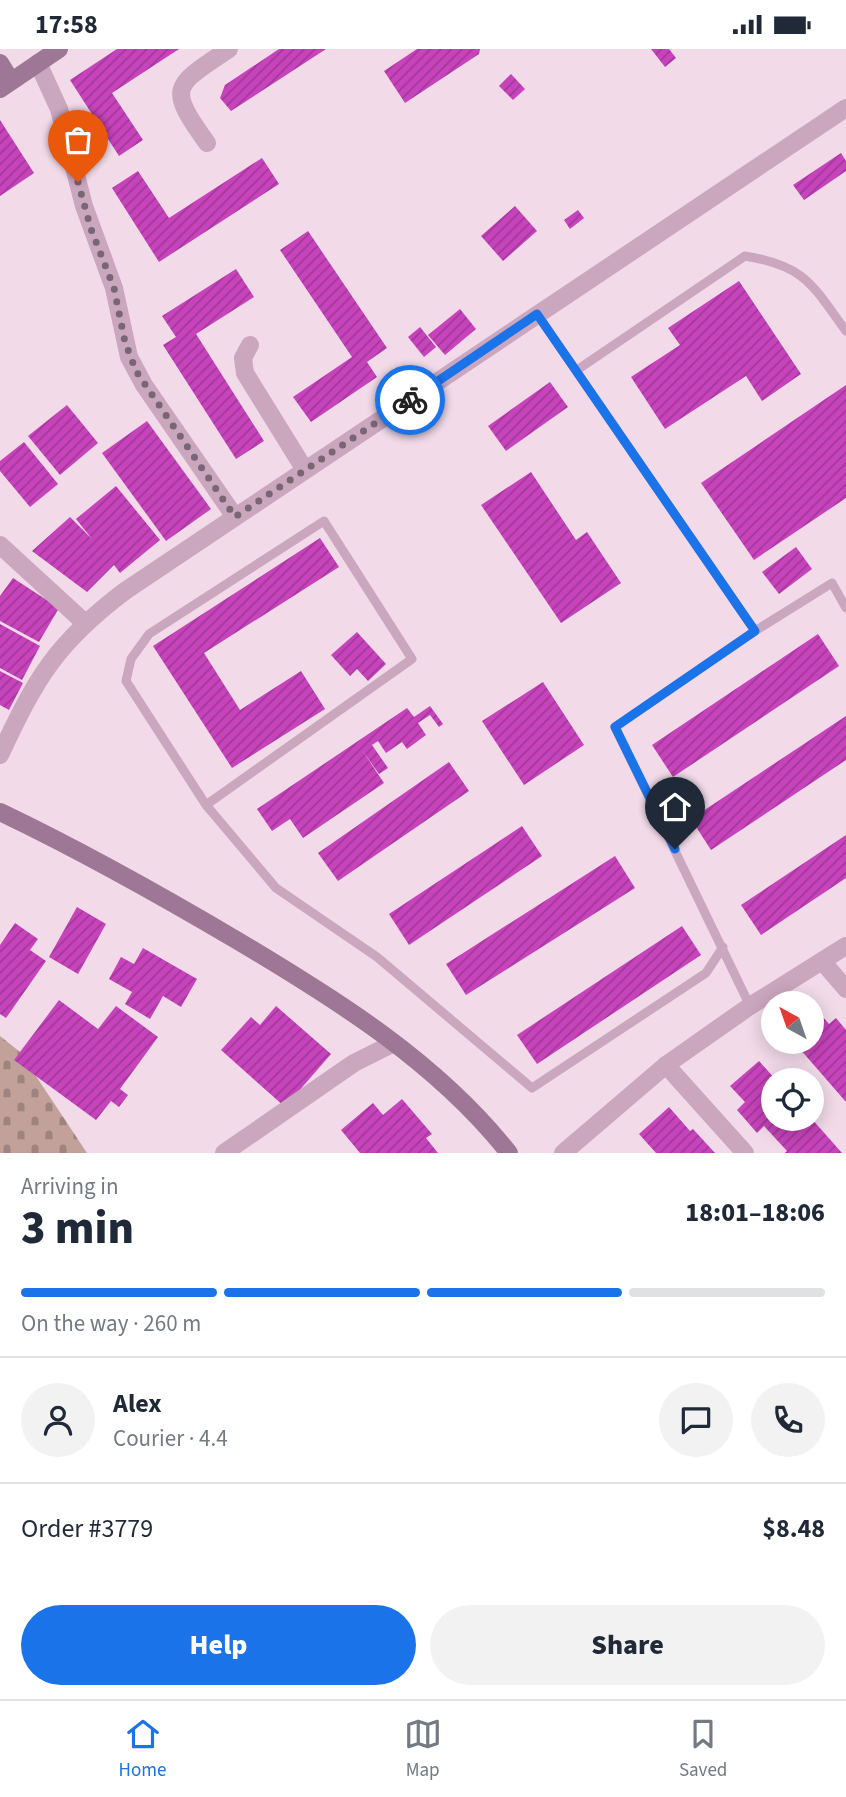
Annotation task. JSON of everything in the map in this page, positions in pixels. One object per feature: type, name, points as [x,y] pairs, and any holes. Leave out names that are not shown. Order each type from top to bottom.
[{"type":"main road","points":[[0,52],[5,49]]},
{"type":"main road","points":[[0,63],[5,85],[59,49]]},
{"type":"main road","points":[[0,812],[135,880],[333,997],[394,1042],[452,1092],[509,1153]]},
{"type":"street","points":[[207,143],[183,108],[180,91],[188,76],[229,49]]},
{"type":"street","points":[[38,63],[59,109],[84,206],[114,288],[129,357],[144,385],[235,517]]},
{"type":"street","points":[[0,755],[33,687],[52,660],[85,623],[125,591],[846,109]]},
{"type":"street","points":[[250,345],[243,358],[245,373],[305,470]]},
{"type":"street","points":[[0,545],[85,623]]},
{"type":"street","points":[[563,1153],[666,1065],[750,1006],[846,946]]},
{"type":"street","points":[[822,961],[846,989]]},
{"type":"street","points":[[224,1153],[354,1063],[394,1042]]},
{"type":"street","points":[[666,1065],[745,1153]]},
{"type":"lane","points":[[576,370],[745,256],[777,261],[806,277],[846,331]]},
{"type":"lane","points":[[537,314],[755,631]]},
{"type":"lane","points":[[206,805],[412,659],[324,521],[149,634],[131,659],[126,681],[206,805],[276,888],[377,957],[532,1088],[706,973],[723,947]]},
{"type":"lane","points":[[750,1006],[615,727],[755,631],[832,583],[846,608]]},
{"type":"green space","points":[[0,1036],[20,1052],[87,1153],[0,1153]]},
{"type":"building","points":[[117,49],[179,49],[112,93],[143,140],[119,156],[70,80]]},
{"type":"building","points":[[279,49],[326,49],[231,111],[220,98],[225,85]]},
{"type":"building","points":[[417,49],[480,49],[479,54],[405,103],[384,71]]},
{"type":"building","points":[[651,49],[669,49],[676,58],[665,67]]},
{"type":"building","points":[[511,74],[525,89],[513,100],[499,86]]},
{"type":"building","points":[[0,120],[34,173],[0,196]]},
{"type":"building","points":[[841,153],[846,161],[846,171],[804,200],[793,185]]},
{"type":"building","points":[[262,158],[279,184],[159,262],[112,188],[138,171],[169,218]]},
{"type":"building","points":[[515,206],[537,231],[503,261],[481,236]]},
{"type":"building","points":[[578,210],[584,218],[570,229],[564,220]]},
{"type":"building","points":[[308,231],[387,348],[367,362],[377,377],[311,422],[293,397],[352,357],[280,250]]},
{"type":"building","points":[[236,269],[254,297],[196,334],[264,441],[236,459],[163,345],[176,337],[162,316]]},
{"type":"building","points":[[739,281],[801,374],[762,401],[746,376],[665,429],[631,377],[680,345],[668,328]]},
{"type":"building","points":[[460,309],[476,329],[445,355],[428,335]]},
{"type":"building","points":[[420,327],[436,347],[424,357],[408,337]]},
{"type":"building","points":[[550,382],[568,407],[506,451],[488,426]]},
{"type":"building","points":[[846,385],[846,498],[754,560],[701,483]]},
{"type":"building","points":[[67,405],[98,443],[60,475],[28,436]]},
{"type":"building","points":[[147,421],[211,509],[166,541],[102,453]]},
{"type":"building","points":[[24,442],[58,484],[30,507],[0,471],[0,461]]},
{"type":"building","points":[[531,472],[576,540],[587,532],[621,583],[561,623],[481,505]]},
{"type":"building","points":[[116,486],[160,540],[120,573],[114,565],[87,592],[32,551],[70,517],[92,539],[76,519]]},
{"type":"building","points":[[320,538],[339,567],[204,653],[240,710],[301,671],[325,709],[232,768],[153,646]]},
{"type":"building","points":[[796,547],[812,569],[779,594],[762,572]]},
{"type":"building","points":[[13,578],[59,608],[39,642],[0,621],[0,596]]},
{"type":"building","points":[[0,624],[40,646],[22,680],[0,668]]},
{"type":"building","points":[[357,632],[386,664],[368,681],[357,669],[350,676],[331,655]]},
{"type":"building","points":[[818,634],[839,666],[673,777],[652,745]]},
{"type":"building","points":[[0,671],[23,683],[9,710],[0,705]]},
{"type":"building","points":[[543,682],[584,745],[524,785],[482,721]]},
{"type":"building","points":[[430,706],[443,724],[439,727],[430,715],[418,723],[426,735],[407,749],[402,742],[386,753],[378,741],[372,745],[388,768],[379,774],[362,750],[384,783],[303,838],[290,819],[272,831],[257,809],[407,708],[414,717]]},
{"type":"building","points":[[846,716],[846,760],[711,850],[691,819]]},
{"type":"building","points":[[449,762],[469,791],[338,881],[318,853]]},
{"type":"building","points":[[522,826],[542,856],[409,945],[389,914]]},
{"type":"building","points":[[846,835],[846,878],[761,935],[741,905]]},
{"type":"building","points":[[615,856],[635,888],[466,995],[446,964]]},
{"type":"building","points":[[77,907],[106,924],[78,974],[49,957]]},
{"type":"building","points":[[15,923],[38,939],[30,950],[46,961],[6,1018],[0,1014],[0,945]]},
{"type":"building","points":[[682,926],[701,955],[537,1064],[517,1035]]},
{"type":"building","points":[[143,948],[197,979],[181,1007],[163,996],[150,1019],[125,1004],[132,992],[109,979],[121,957],[134,964]]},
{"type":"building","points":[[59,1000],[98,1029],[116,1006],[158,1037],[120,1089],[128,1095],[119,1107],[111,1101],[96,1120],[14,1060]]},
{"type":"building","points":[[276,1006],[331,1054],[285,1107],[221,1050],[251,1017],[260,1025]]},
{"type":"building","points":[[824,1018],[829,1024],[836,1018],[846,1030],[846,1102],[824,1077],[824,1068],[816,1068],[804,1054],[824,1054]]},
{"type":"building","points":[[759,1061],[765,1068],[761,1068],[761,1129],[757,1133],[737,1110],[745,1102],[730,1086]]},
{"type":"building","points":[[402,1099],[432,1134],[426,1138],[438,1153],[360,1153],[341,1130],[373,1103],[383,1115]]},
{"type":"building","points":[[669,1107],[690,1131],[693,1129],[715,1153],[656,1153],[639,1134]]},
{"type":"building","points":[[769,1131],[823,1131],[842,1153],[785,1153],[787,1151]]},
{"type":"way so far","points":[[78,182],[91,229],[114,288],[129,357],[144,385],[235,517],[410,400]]},
{"type":"route","points":[[410,400],[537,314],[755,631],[615,727],[675,849]]}]
